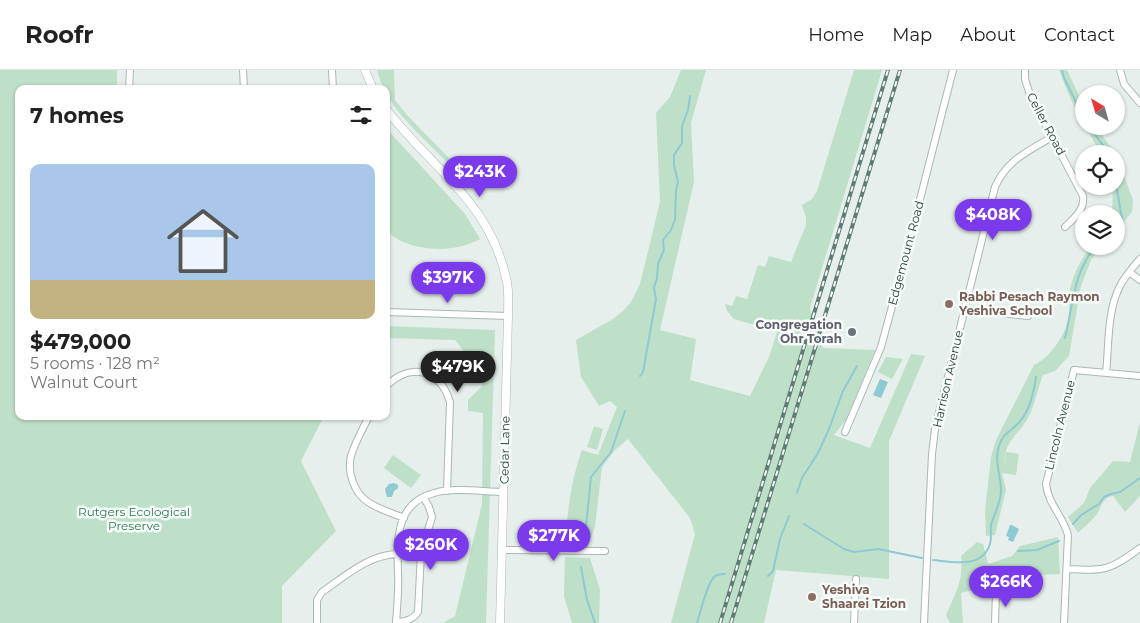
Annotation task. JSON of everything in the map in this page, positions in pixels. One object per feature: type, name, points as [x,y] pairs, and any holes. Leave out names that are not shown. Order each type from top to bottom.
[{"type":"street","points":[[129,85],[130,70]]},
{"type":"street","points":[[243,70],[244,85]]},
{"type":"street","points":[[332,70],[333,85]]},
{"type":"street","points":[[365,70],[371,85]]},
{"type":"street","name":"Edgemount Road","points":[[845,432],[881,347],[953,70]]},
{"type":"street","name":"Celler Road","points":[[1025,70],[1025,79],[1030,95],[1083,196],[1082,208],[1065,227]]},
{"type":"street","points":[[1120,70],[1124,84],[1140,102]]},
{"type":"street","name":"Cedar Lane","points":[[390,114],[404,132],[463,193],[491,234],[502,261],[507,285],[508,316],[500,623]]},
{"type":"street","name":"Harrison Avenue","points":[[924,623],[933,446],[964,309],[999,178],[1017,158],[1052,137]]},
{"type":"street","points":[[1140,259],[1118,289],[1113,306],[1106,373],[1140,376]]},
{"type":"street","points":[[1129,272],[1140,280]]},
{"type":"street","points":[[964,309],[1028,316]]},
{"type":"street","points":[[390,312],[508,316]]},
{"type":"street","name":"Lincoln Avenue","points":[[1065,623],[1068,535],[1066,526],[1050,500],[1046,484],[1074,370],[1106,373]]},
{"type":"street","points":[[390,383],[402,375],[424,373],[436,378],[445,389],[450,402],[447,491]]},
{"type":"street","points":[[367,420],[351,456],[352,479],[359,494],[365,500],[404,518]]},
{"type":"street","points":[[424,498],[431,511],[432,522],[422,553],[418,612],[412,618],[403,622],[396,622],[398,534],[409,509],[424,498],[434,493],[447,491],[504,492]]},
{"type":"street","points":[[1067,569],[1103,570],[1118,563],[1140,548]]},
{"type":"street","points":[[502,550],[606,551]]},
{"type":"street","points":[[317,623],[317,600],[322,592],[372,560],[383,555],[397,554]]},
{"type":"street","points":[[854,623],[856,578]]},
{"type":"street","points":[[995,623],[996,592]]},
{"type":"green space","name":"Rutgers Ecological Preserve","points":[[0,70],[117,70],[117,85],[15,85],[15,420],[322,420],[301,461],[336,531],[282,586],[282,623],[0,623]]},
{"type":"green space","points":[[377,70],[394,70],[395,100],[452,161],[452,164],[450,165],[428,144],[407,121],[390,100],[390,85],[382,84]]},
{"type":"green space","points":[[681,70],[706,70],[691,123],[694,182],[660,330],[696,339],[690,380],[750,396],[769,357],[777,332],[734,319],[727,311],[725,304],[732,306],[736,296],[747,299],[758,265],[765,267],[769,256],[791,262],[806,225],[802,205],[812,199],[817,191],[854,70],[882,70],[810,308],[823,348],[875,350],[846,420],[834,435],[870,448],[911,354],[925,356],[889,441],[889,579],[776,570],[764,623],[671,623],[695,534],[690,518],[628,439],[615,450],[602,467],[595,527],[587,547],[565,546],[570,497],[582,450],[598,455],[617,407],[610,401],[599,406],[581,377],[576,340],[613,319],[624,310],[631,302],[640,284],[660,202],[656,113],[670,97]]},
{"type":"green space","points":[[1059,70],[1067,70],[1075,87],[1075,107]]},
{"type":"green space","points":[[390,132],[465,214],[480,239],[461,246],[440,249],[419,247],[390,234]]},
{"type":"green space","points":[[1090,135],[1102,135],[1109,145],[1096,145]]},
{"type":"green space","points":[[1125,178],[1133,200],[1132,212],[1125,221],[1125,205],[1112,205],[1113,195],[1125,195]]},
{"type":"green space","points":[[1085,255],[1095,255],[1081,286],[1069,356],[1055,371],[1043,375],[1029,416],[1007,448],[1005,455],[1004,464],[1006,452],[1019,454],[1016,475],[1002,473],[1006,490],[995,535],[986,536],[985,511],[991,457],[996,440],[1034,365],[1052,351],[1065,329],[1069,315],[1070,288]]},
{"type":"green space","points":[[390,326],[495,330],[486,623],[443,623],[455,616],[482,504],[483,413],[468,411],[468,400],[482,386],[485,378],[455,340],[390,338]]},
{"type":"green space","points":[[886,357],[903,359],[892,379],[878,372]]},
{"type":"green space","points":[[1140,422],[1140,496],[1125,512],[1113,496],[1109,497],[1095,517],[1078,533],[1068,517],[1084,503],[1090,488],[1113,461],[1130,462]]},
{"type":"green space","points":[[594,426],[603,429],[597,450],[587,447]]},
{"type":"green space","points":[[393,455],[421,475],[411,488],[384,468]]},
{"type":"green space","points":[[1058,537],[1060,574],[1034,575],[1032,596],[1025,598],[1025,575],[1007,578],[989,586],[961,593],[963,623],[950,623],[946,615],[960,580],[961,556],[977,542],[983,544],[988,564],[1012,556],[1020,546]]},
{"type":"green space","points":[[565,557],[590,558],[600,590],[599,623],[572,623],[564,596]]},
{"type":"water","points":[[880,379],[888,382],[881,398],[873,395]]},
{"type":"water","points":[[394,483],[398,485],[398,488],[394,491],[392,497],[387,497],[385,489],[389,484]]},
{"type":"water","points":[[1010,525],[1019,529],[1013,542],[1008,540],[1009,537],[1006,536]]},
{"type":"waterway","points":[[1062,70],[1075,100]]},
{"type":"waterway","points":[[640,376],[643,372],[656,299],[654,288],[658,264],[664,250],[663,240],[671,230],[675,220],[678,182],[674,155],[682,143],[682,126],[688,110],[690,96]]},
{"type":"waterway","points":[[1095,135],[1103,145]]},
{"type":"waterway","points":[[1118,195],[1120,205]]},
{"type":"waterway","points":[[1065,338],[1078,278],[1089,255]]},
{"type":"waterway","points":[[797,493],[802,478],[818,453],[829,429],[843,391],[857,366]]},
{"type":"waterway","points":[[933,560],[974,561],[986,552],[991,542],[991,525],[1001,495],[997,458],[999,446],[1003,438],[1018,424],[1027,411],[1036,377]]},
{"type":"waterway","points":[[586,526],[591,477],[611,452],[625,411]]},
{"type":"waterway","points":[[1073,524],[1081,515],[1099,504],[1104,497],[1120,492],[1140,478]]},
{"type":"waterway","points":[[768,576],[773,571],[780,539],[789,516]]},
{"type":"waterway","points":[[804,524],[844,549],[854,552],[878,549],[922,558]]},
{"type":"waterway","points":[[1018,551],[1037,550],[1059,541]]},
{"type":"waterway","points":[[581,567],[587,600],[595,623]]},
{"type":"waterway","points":[[697,623],[711,581],[716,575],[725,574]]},
{"type":"railway","points":[[720,623],[888,70]]},
{"type":"railway","points":[[731,623],[900,70]]},
{"type":"place","name":"Rabbi Pesach Raymon Yeshiva School","points":[[949,304]]},
{"type":"place","name":"Congregation Ohr Torah","points":[[852,332]]},
{"type":"place","name":"Yeshiva Shaarei Tzion","points":[[812,597]]}]
